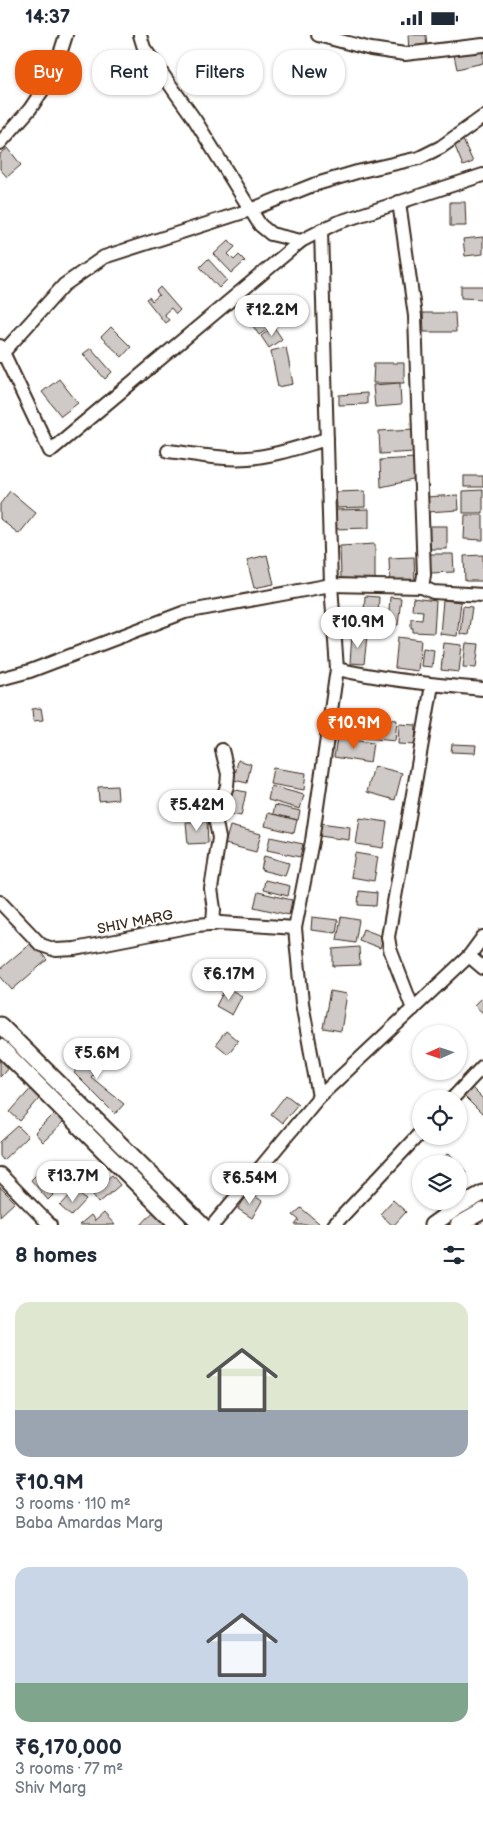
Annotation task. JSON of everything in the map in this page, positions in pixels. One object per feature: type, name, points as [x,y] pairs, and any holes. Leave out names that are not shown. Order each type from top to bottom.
[{"type":"main road","points":[[0,1025],[202,1225]]},
{"type":"main road","points":[[0,1047],[178,1225]]},
{"type":"main road","points":[[51,1097],[63,1088]]},
{"type":"main road","points":[[432,1225],[456,1208],[483,1193]]},
{"type":"main road","points":[[458,1225],[483,1211]]},
{"type":"street","points":[[0,143],[30,109],[54,73],[66,35]]},
{"type":"street","points":[[140,35],[144,48],[195,120],[260,225],[271,234],[301,241]]},
{"type":"street","points":[[318,35],[371,49],[405,54],[483,45]]},
{"type":"street","points":[[483,117],[441,147],[420,158],[358,172],[313,185],[250,210],[104,257],[64,285],[1,351],[50,451],[301,241],[336,223],[483,175]]},
{"type":"street","points":[[399,202],[415,316],[424,575],[422,587]]},
{"type":"street","points":[[319,1097],[302,1003],[295,928],[312,841],[338,669],[331,585],[321,231]]},
{"type":"street","points":[[168,451],[227,459],[248,458],[267,456],[327,439]]},
{"type":"street","points":[[0,679],[30,671],[185,611],[331,585],[422,587],[433,591],[483,595]]},
{"type":"street","points":[[338,669],[432,685],[483,689]]},
{"type":"street","points":[[412,1009],[390,949],[388,937],[432,685]]},
{"type":"street","points":[[213,924],[214,909],[211,884],[219,838],[215,819],[216,810],[227,786],[228,774],[222,750]]},
{"type":"street","name":"SHIV MARG","points":[[0,902],[41,945],[56,951],[197,925],[295,928]]},
{"type":"street","points":[[213,1225],[319,1097],[469,956],[483,937]]},
{"type":"street","points":[[469,956],[483,968]]},
{"type":"street","points":[[460,1090],[483,1066]]},
{"type":"street","points":[[334,1225],[412,1142]]},
{"type":"street","points":[[0,1174],[50,1225]]},
{"type":"building","points":[[408,35],[426,35],[427,50],[409,51]]},
{"type":"building","points":[[483,51],[483,63],[457,69],[454,55]]},
{"type":"building","points":[[463,140],[473,162],[463,166],[454,144]]},
{"type":"building","points":[[8,148],[21,165],[7,177],[0,169],[0,154]]},
{"type":"building","points":[[450,202],[465,202],[466,226],[450,226]]},
{"type":"building","points":[[483,237],[483,254],[465,256],[463,239]]},
{"type":"building","points":[[229,240],[235,247],[228,254],[234,260],[239,255],[245,261],[232,273],[214,254]]},
{"type":"building","points":[[208,259],[227,280],[219,288],[200,267]]},
{"type":"building","points":[[461,286],[483,286],[483,299],[461,298]]},
{"type":"building","points":[[160,287],[180,310],[176,314],[171,308],[164,314],[169,320],[165,323],[146,299],[149,297],[152,301],[159,295],[156,291]]},
{"type":"building","points":[[259,304],[266,314],[251,325],[244,315]]},
{"type":"building","points":[[423,313],[455,313],[456,332],[424,332]]},
{"type":"building","points":[[267,317],[272,326],[259,335],[253,326]]},
{"type":"building","points":[[111,327],[131,347],[122,357],[101,337]]},
{"type":"building","points":[[274,327],[282,339],[269,348],[261,336]]},
{"type":"building","points":[[286,347],[293,384],[278,387],[271,351]]},
{"type":"building","points":[[91,348],[112,372],[105,379],[83,354]]},
{"type":"building","points":[[374,363],[404,363],[404,383],[373,383]]},
{"type":"building","points":[[59,379],[78,403],[61,416],[42,392]]},
{"type":"building","points":[[400,383],[401,405],[375,407],[373,385]]},
{"type":"building","points":[[367,393],[367,404],[339,405],[339,395]]},
{"type":"building","points":[[414,429],[415,452],[380,454],[379,431]]},
{"type":"building","points":[[416,458],[417,479],[381,487],[380,460]]},
{"type":"building","points":[[464,476],[483,476],[483,487],[464,487]]},
{"type":"building","points":[[483,490],[483,513],[463,513],[463,491]]},
{"type":"building","points":[[10,491],[36,513],[19,534],[0,519],[0,504]]},
{"type":"building","points":[[365,491],[365,507],[337,508],[336,492]]},
{"type":"building","points":[[458,495],[459,510],[427,512],[426,497]]},
{"type":"building","points":[[369,509],[369,528],[335,529],[335,510]]},
{"type":"building","points":[[465,515],[483,515],[483,540],[464,539]]},
{"type":"building","points":[[427,526],[447,526],[447,549],[427,549]]},
{"type":"building","points":[[375,544],[375,580],[341,578],[340,546]]},
{"type":"building","points":[[430,554],[453,554],[454,572],[430,573]]},
{"type":"building","points":[[267,555],[274,584],[254,588],[247,560]]},
{"type":"building","points":[[483,555],[483,581],[465,581],[464,556]]},
{"type":"building","points":[[414,557],[415,582],[390,584],[389,558]]},
{"type":"building","points":[[365,596],[379,597],[377,630],[363,629]]},
{"type":"building","points":[[390,597],[401,598],[398,625],[388,624]]},
{"type":"building","points":[[413,598],[436,601],[434,633],[413,632],[411,618],[422,619],[423,611],[412,610]]},
{"type":"building","points":[[443,600],[461,602],[457,636],[440,634]]},
{"type":"building","points":[[463,606],[472,607],[468,635],[460,634]]},
{"type":"building","points":[[352,634],[367,636],[364,664],[350,663]]},
{"type":"building","points":[[398,637],[421,640],[418,671],[395,668]]},
{"type":"building","points":[[444,643],[462,645],[459,672],[441,670]]},
{"type":"building","points":[[466,643],[479,644],[476,668],[463,667]]},
{"type":"building","points":[[423,648],[434,650],[432,667],[421,666]]},
{"type":"building","points":[[41,708],[43,720],[33,721],[32,709]]},
{"type":"building","points":[[368,717],[397,720],[395,741],[366,738]]},
{"type":"building","points":[[399,724],[416,725],[415,745],[398,744]]},
{"type":"building","points":[[337,738],[373,743],[370,763],[334,757]]},
{"type":"building","points":[[452,744],[476,745],[475,753],[451,752]]},
{"type":"building","points":[[238,760],[251,764],[247,783],[234,780]]},
{"type":"building","points":[[374,766],[402,773],[395,800],[367,792]]},
{"type":"building","points":[[273,768],[306,773],[304,790],[270,784]]},
{"type":"building","points":[[117,786],[118,799],[99,801],[98,787]]},
{"type":"building","points":[[271,786],[304,795],[300,809],[268,800]]},
{"type":"building","points":[[231,789],[246,792],[241,816],[226,813]]},
{"type":"building","points":[[275,805],[300,811],[298,820],[273,814]]},
{"type":"building","points":[[268,813],[297,820],[294,833],[265,826]]},
{"type":"building","points":[[360,818],[387,822],[383,848],[356,844]]},
{"type":"building","points":[[207,821],[208,843],[188,844],[186,822]]},
{"type":"building","points":[[320,823],[350,827],[349,840],[319,836]]},
{"type":"building","points":[[230,826],[261,834],[256,852],[225,844]]},
{"type":"building","points":[[270,837],[303,844],[300,857],[267,850]]},
{"type":"building","points":[[355,853],[378,857],[374,881],[351,877]]},
{"type":"building","points":[[264,856],[289,863],[285,876],[261,870]]},
{"type":"building","points":[[265,880],[290,886],[288,896],[263,890]]},
{"type":"building","points":[[359,891],[377,893],[376,906],[358,905]]},
{"type":"building","points":[[258,892],[292,900],[289,915],[254,907]]},
{"type":"building","points":[[312,917],[338,920],[336,933],[311,930]]},
{"type":"building","points":[[341,917],[359,920],[355,943],[337,940]]},
{"type":"building","points":[[363,929],[384,937],[380,948],[359,940]]},
{"type":"building","points":[[32,942],[47,960],[12,990],[0,976],[0,969]]},
{"type":"building","points":[[359,947],[360,965],[333,966],[333,949]]},
{"type":"building","points":[[226,987],[242,996],[232,1015],[216,1006]]},
{"type":"building","points":[[330,991],[347,994],[341,1031],[323,1028]]},
{"type":"building","points":[[483,998],[483,1013],[474,1005]]},
{"type":"building","points":[[226,1031],[238,1041],[228,1054],[216,1044]]},
{"type":"building","points":[[93,1049],[107,1060],[91,1077],[124,1104],[115,1114],[74,1073]]},
{"type":"building","points":[[0,1057],[10,1066],[0,1077]]},
{"type":"building","points":[[34,1085],[44,1093],[20,1121],[10,1112]]},
{"type":"building","points":[[471,1087],[483,1099],[483,1115],[467,1099],[467,1091]]},
{"type":"building","points":[[286,1095],[298,1104],[282,1123],[271,1114]]},
{"type":"building","points":[[56,1112],[65,1121],[43,1142],[35,1133]]},
{"type":"building","points":[[18,1126],[28,1136],[3,1160],[0,1156],[0,1142]]},
{"type":"building","points":[[48,1163],[67,1181],[48,1200],[31,1180]]},
{"type":"building","points":[[112,1175],[120,1185],[99,1203],[91,1192]]},
{"type":"building","points":[[0,1187],[15,1202],[0,1216]]},
{"type":"building","points":[[75,1190],[86,1200],[71,1216],[60,1206]]},
{"type":"building","points":[[249,1192],[262,1201],[252,1218],[238,1209]]},
{"type":"building","points":[[393,1200],[406,1212],[392,1225],[380,1214]]},
{"type":"building","points":[[157,1208],[174,1225],[141,1225]]},
{"type":"building","points":[[301,1208],[319,1223],[318,1225],[295,1225],[299,1220],[293,1215]]},
{"type":"building","points":[[104,1213],[115,1225],[79,1225],[91,1215],[95,1221]]}]
